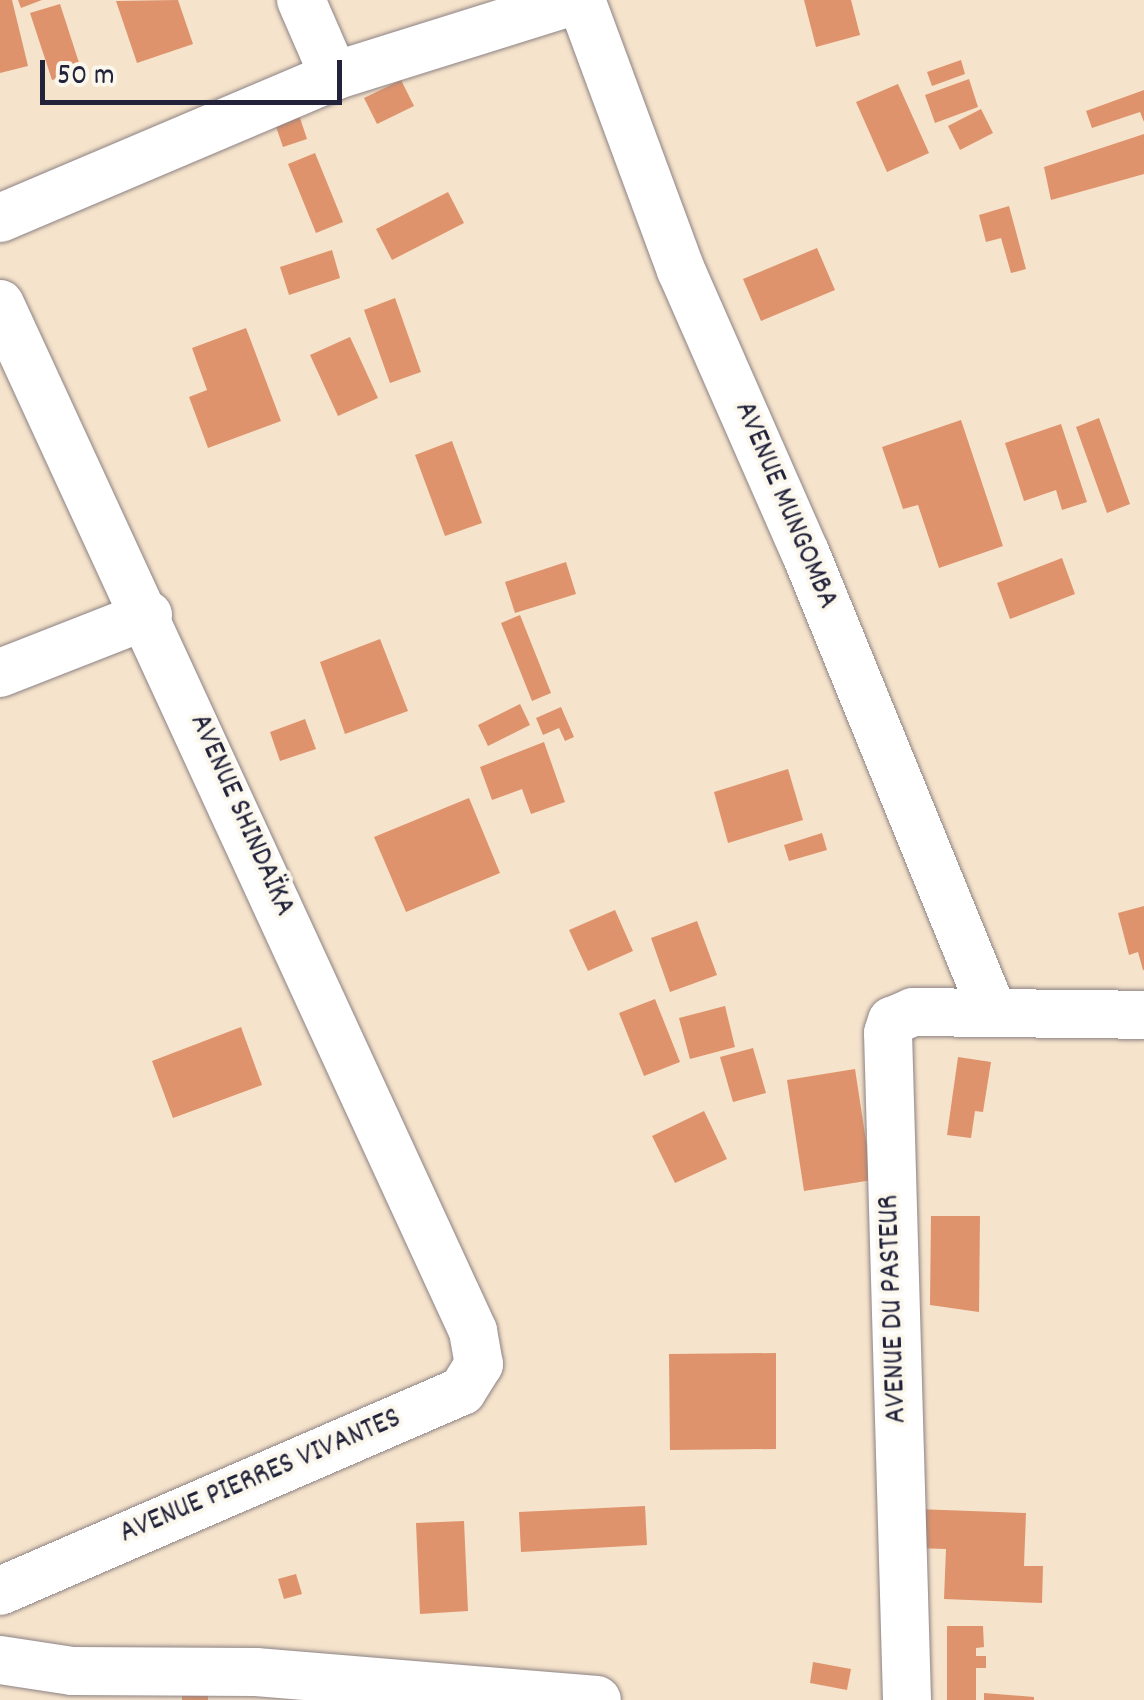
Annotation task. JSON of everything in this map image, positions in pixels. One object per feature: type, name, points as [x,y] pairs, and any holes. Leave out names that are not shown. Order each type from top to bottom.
[{"type":"street","points":[[301,0],[334,76]]},
{"type":"street","points":[[0,218],[334,76],[578,0]]},
{"type":"street","name":"AVENUE MUNGOMBA","points":[[578,0],[681,270],[805,552],[992,1010]]},
{"type":"street","name":"AVENUE SHINDAÏKA","points":[[0,304],[148,615],[473,1331]]},
{"type":"street","points":[[0,674],[148,615]]},
{"type":"street","points":[[992,1010],[1144,1015]]},
{"type":"street","name":"AVENUE DU PASTEUR","points":[[907,1700],[888,1034],[892,1021],[913,1012],[992,1010]]},
{"type":"street","name":"AVENUE PIERRES VIVANTES","points":[[0,1591],[462,1390],[479,1364],[473,1331]]},
{"type":"street","points":[[0,1660],[72,1671],[256,1672],[597,1700]]},
{"type":"building","points":[[0,0],[12,0],[28,66],[0,73]]},
{"type":"building","points":[[18,0],[42,0],[21,8]]},
{"type":"building","points":[[178,0],[193,44],[137,63],[116,1]]},
{"type":"building","points":[[804,0],[851,0],[860,35],[816,47]]},
{"type":"building","points":[[60,4],[82,72],[52,80],[30,13]]},
{"type":"building","points":[[961,60],[965,74],[932,86],[927,72]]},
{"type":"building","points":[[969,79],[978,107],[935,123],[925,95]]},
{"type":"building","points":[[401,80],[414,106],[377,124],[364,98]]},
{"type":"building","points":[[898,84],[929,153],[887,172],[856,102]]},
{"type":"building","points":[[1144,90],[1144,122],[1140,112],[1092,128],[1086,111]]},
{"type":"building","points":[[981,109],[993,133],[960,150],[948,126]]},
{"type":"building","points":[[298,112],[307,139],[283,147],[274,121]]},
{"type":"building","points":[[1144,134],[1144,174],[1051,200],[1044,167]]},
{"type":"building","points":[[315,153],[343,222],[316,233],[288,164]]},
{"type":"building","points":[[448,192],[464,223],[392,260],[376,229]]},
{"type":"building","points":[[1009,206],[1026,269],[1011,273],[1001,238],[986,242],[979,215]]},
{"type":"building","points":[[817,248],[835,290],[761,321],[743,279]]},
{"type":"building","points":[[332,250],[340,278],[289,295],[280,267]]},
{"type":"building","points":[[395,298],[421,372],[390,383],[364,310]]},
{"type":"building","points":[[246,328],[281,421],[208,448],[189,397],[207,390],[192,348]]},
{"type":"building","points":[[350,337],[378,398],[338,416],[310,355]]},
{"type":"building","points":[[1099,418],[1130,504],[1107,513],[1076,427]]},
{"type":"building","points":[[961,420],[1003,546],[939,568],[918,505],[903,509],[882,447]]},
{"type":"building","points":[[1061,424],[1087,502],[1062,510],[1056,490],[1024,501],[1005,443]]},
{"type":"building","points":[[452,441],[482,523],[445,536],[415,455]]},
{"type":"building","points":[[1062,558],[1075,594],[1010,619],[997,583]]},
{"type":"building","points":[[566,562],[576,594],[515,613],[505,582]]},
{"type":"building","points":[[520,615],[551,693],[532,701],[501,623]]},
{"type":"building","points":[[380,639],[408,711],[345,734],[320,662]]},
{"type":"building","points":[[520,704],[530,725],[488,746],[478,725]]},
{"type":"building","points":[[561,707],[574,737],[565,741],[559,728],[543,735],[536,718]]},
{"type":"building","points":[[305,719],[316,749],[280,761],[270,732]]},
{"type":"building","points":[[544,742],[565,802],[531,814],[522,789],[492,800],[480,767]]},
{"type":"building","points":[[788,769],[803,820],[728,843],[714,792]]},
{"type":"building","points":[[469,798],[500,873],[406,912],[374,837]]},
{"type":"building","points":[[822,833],[827,850],[789,861],[784,845]]},
{"type":"building","points":[[1144,906],[1143,970],[1138,952],[1129,955],[1118,913]]},
{"type":"building","points":[[615,910],[633,951],[588,971],[569,930]]},
{"type":"building","points":[[697,921],[717,975],[670,992],[651,938]]},
{"type":"building","points":[[655,999],[680,1062],[644,1076],[619,1013]]},
{"type":"building","points":[[725,1006],[735,1047],[690,1059],[679,1018]]},
{"type":"building","points":[[241,1027],[262,1085],[173,1118],[152,1061]]},
{"type":"building","points":[[753,1048],[766,1093],[733,1102],[720,1057]]},
{"type":"building","points":[[958,1057],[991,1062],[983,1112],[975,1111],[971,1138],[947,1135]]},
{"type":"building","points":[[855,1069],[872,1180],[804,1191],[787,1080]]},
{"type":"building","points":[[704,1111],[727,1159],[675,1183],[652,1136]]},
{"type":"building","points":[[931,1216],[980,1216],[979,1312],[930,1305]]},
{"type":"building","points":[[776,1353],[776,1449],[670,1450],[669,1354]]},
{"type":"building","points":[[645,1506],[647,1545],[521,1552],[519,1512]]},
{"type":"building","points":[[916,1509],[1026,1513],[1024,1566],[1043,1566],[1042,1603],[944,1599],[946,1549],[914,1548]]},
{"type":"building","points":[[464,1521],[468,1611],[420,1614],[416,1523]]},
{"type":"building","points":[[296,1574],[302,1594],[284,1599],[278,1579]]},
{"type":"building","points":[[947,1626],[983,1626],[984,1647],[976,1648],[976,1656],[986,1656],[986,1668],[976,1668],[976,1700],[947,1700]]},
{"type":"building","points":[[813,1662],[851,1669],[847,1690],[810,1683]]},
{"type":"building","points":[[182,1692],[208,1693],[208,1700],[182,1700]]},
{"type":"building","points":[[984,1693],[1034,1697],[1034,1700],[984,1700]]}]
